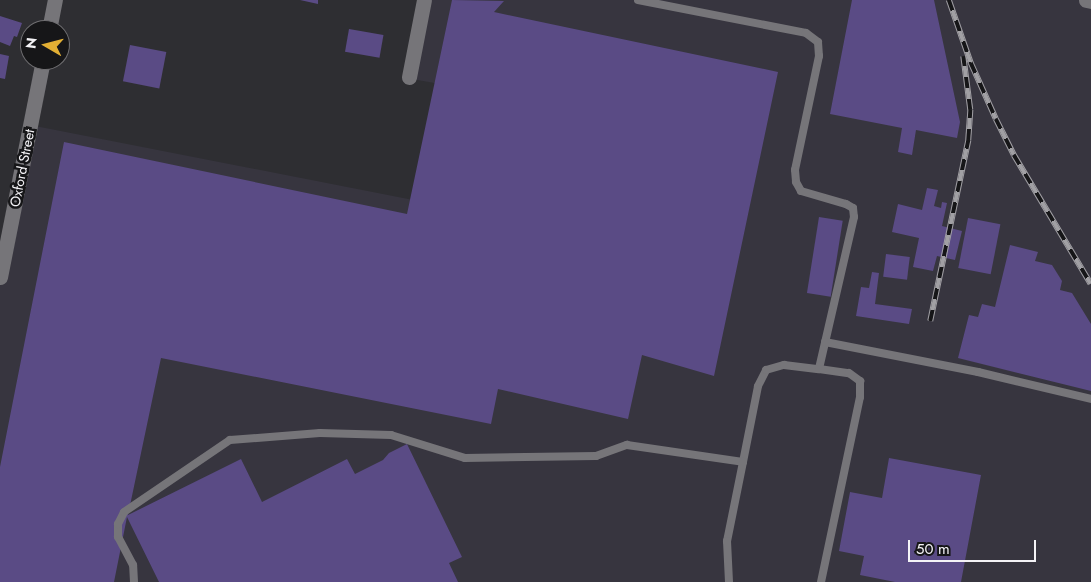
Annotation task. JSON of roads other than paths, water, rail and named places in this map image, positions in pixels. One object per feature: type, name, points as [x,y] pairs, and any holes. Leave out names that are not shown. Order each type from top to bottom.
[{"type":"street","points":[[52,20],[56,0]]},
{"type":"street","points":[[409,77],[424,0]]},
{"type":"street","points":[[1086,0],[1091,1]]},
{"type":"street","name":"Oxford Street","points":[[0,277],[42,70]]},
{"type":"lane","points":[[638,0],[806,33],[818,42],[819,56],[795,170],[796,182],[801,191],[846,204],[853,208],[854,218],[819,369]]},
{"type":"lane","points":[[826,342],[978,372],[1091,398]]},
{"type":"lane","points":[[729,582],[727,541],[758,386],[766,370],[784,365],[849,373],[860,381],[860,397],[822,582]]},
{"type":"lane","points":[[134,582],[133,566],[118,537],[118,524],[124,512],[230,440],[320,433],[390,435],[464,458],[596,456],[628,445],[743,462]]},
{"type":"railway","points":[[949,0],[971,63],[996,119],[1014,155],[1091,284]]},
{"type":"railway","points":[[930,321],[968,140],[970,110],[963,56]]}]
